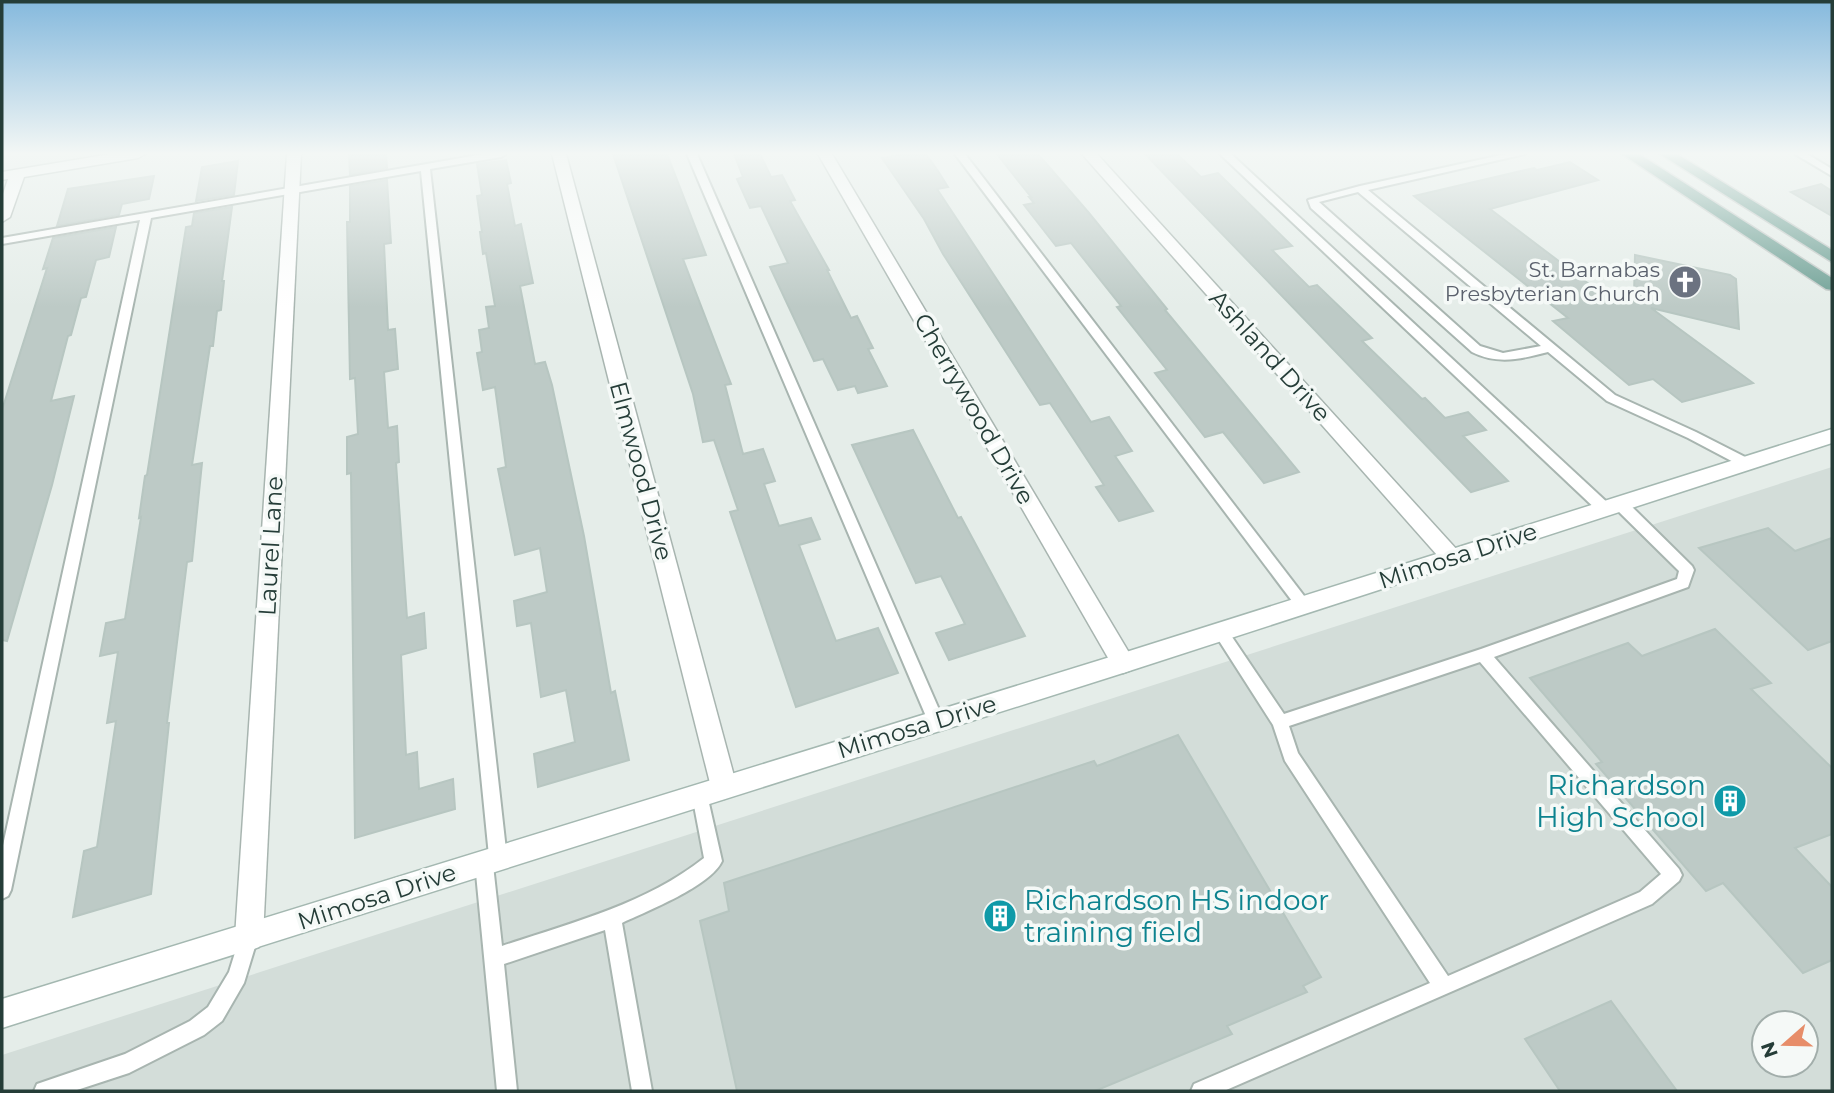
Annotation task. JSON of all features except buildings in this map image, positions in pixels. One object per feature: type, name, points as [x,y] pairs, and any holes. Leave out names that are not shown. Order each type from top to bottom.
[{"type":"main road","points":[[1708,205],[1832,285]]},
{"type":"main road","points":[[1749,205],[1832,257]]},
{"type":"street","name":"Laurel Lane","points":[[249,937],[290,205]]},
{"type":"street","name":"Elmwood Drive","points":[[572,205],[724,787]]},
{"type":"street","name":"Cherrywood Drive","points":[[855,205],[1123,663]]},
{"type":"street","name":"Ashland Drive","points":[[1135,205],[1451,558]]},
{"type":"street","name":"Mimosa Drive","points":[[2,1014],[1123,663],[1832,436]]},
{"type":"lane","points":[[2,241],[207,205]]},
{"type":"lane","points":[[429,205],[491,861],[494,958],[507,1091]]},
{"type":"lane","points":[[714,205],[936,721]]},
{"type":"lane","points":[[999,205],[1303,605]]},
{"type":"lane","points":[[1280,722],[1483,655],[1683,583],[1687,570],[1612,506],[1281,205]]},
{"type":"lane","points":[[1315,205],[1476,349],[1490,358],[1509,357],[1550,348]]},
{"type":"lane","points":[[1378,205],[1611,398],[1746,463]]},
{"type":"lane","points":[[2,890],[146,216]]},
{"type":"lane","points":[[1221,632],[1280,722],[1290,756],[1444,987]]},
{"type":"lane","points":[[1200,1091],[1646,898],[1673,875],[1483,655]]},
{"type":"lane","points":[[494,958],[612,918],[687,882],[713,861],[700,795]]},
{"type":"lane","points":[[612,918],[642,1091]]},
{"type":"lane","points":[[44,1091],[129,1063],[197,1028],[215,1014],[237,976],[249,937]]},
{"type":"shaded area","points":[[1832,467],[1832,1091],[2,1091],[2,1055]]},
{"type":"place","name":"St. Barnabas Presbyterian Church","points":[[1685,282]]},
{"type":"place","name":"Richardson High School","points":[[1730,801]]},
{"type":"place","name":"Richardson HS indoor training field","points":[[1000,916]]}]
